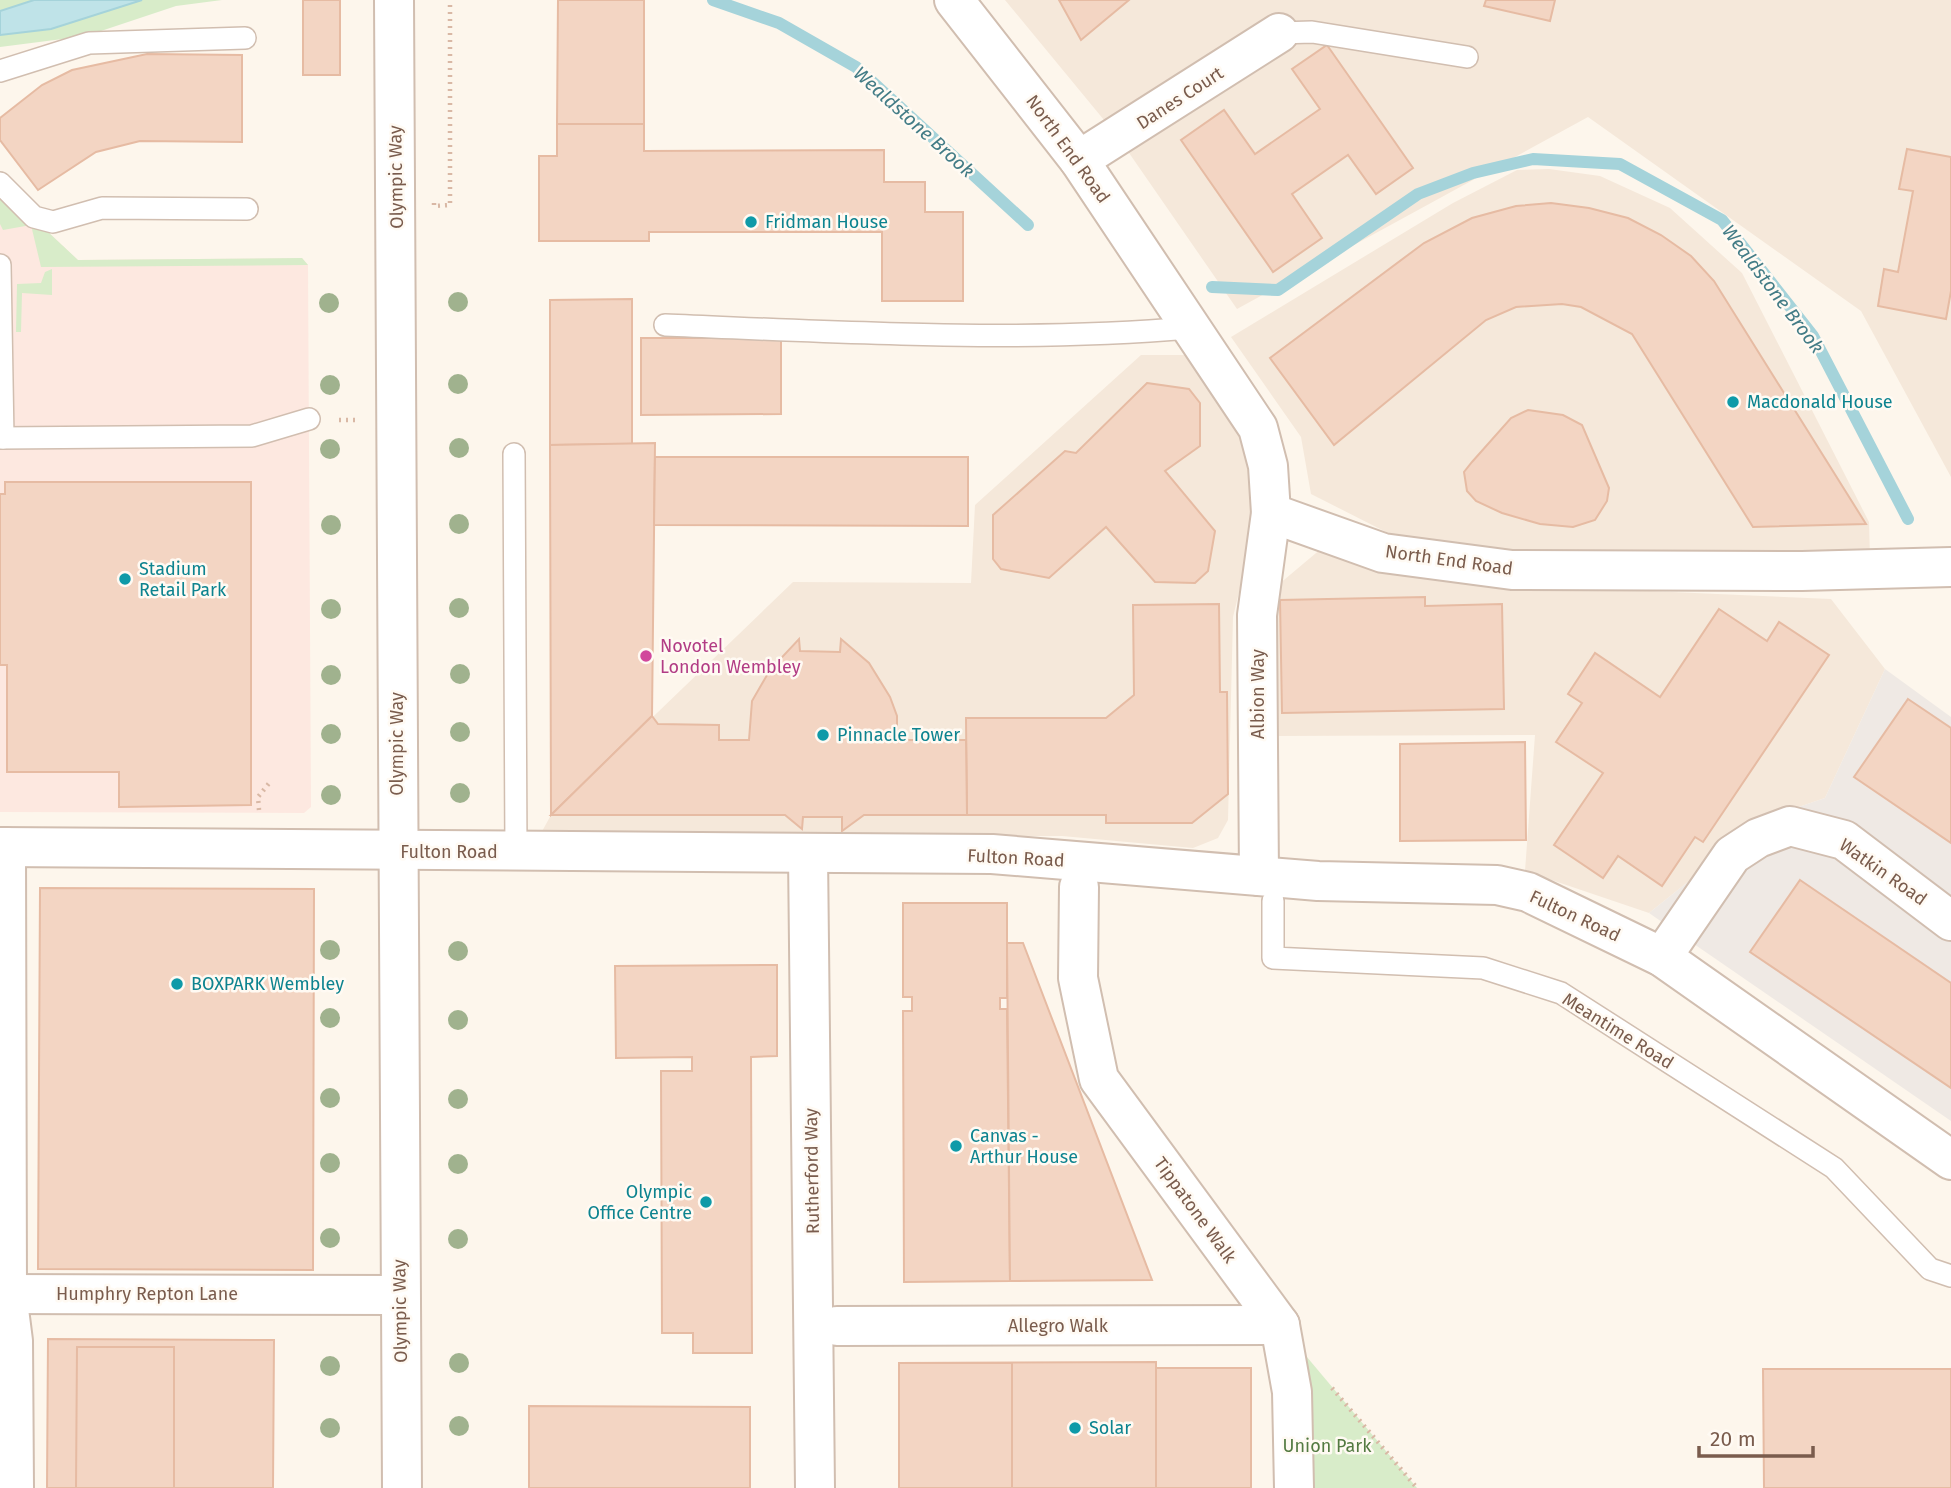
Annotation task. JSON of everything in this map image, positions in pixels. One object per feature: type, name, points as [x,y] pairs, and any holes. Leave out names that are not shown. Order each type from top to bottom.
[{"type":"street","name":"Olympic Way","points":[[394,0],[402,1488]]},
{"type":"street","name":"North End Road","points":[[954,0],[1079,160],[1258,428],[1268,466],[1271,513],[1383,553],[1512,570],[1802,571],[1951,567]]},
{"type":"street","name":"Danes Court","points":[[1079,160],[1279,33]]},
{"type":"street","name":"Albion Way","points":[[1266,889],[1257,615],[1271,513]]},
{"type":"street","name":"Watkin Road","points":[[1662,957],[1732,855],[1758,838],[1790,826],[1844,840],[1951,921]]},
{"type":"street","name":"Fulton Road","points":[[3,847],[397,852],[992,854],[1266,889],[1318,881],[1497,885],[1528,892],[1662,957],[1951,1160]]},
{"type":"street","points":[[3,847],[3,1294],[13,1341],[14,1488]]},
{"type":"street","name":"Rutherford Way","points":[[808,854],[815,1488]]},
{"type":"street","name":"Tippatone Walk","points":[[1079,887],[1078,978],[1099,1079],[1280,1325]]},
{"type":"street","name":"Humphry Repton Lane","points":[[3,1294],[400,1295]]},
{"type":"street","points":[[1280,1325],[1292,1392],[1294,1488]]},
{"type":"street","name":"Allegro Walk","points":[[837,1326],[1280,1325]]},
{"type":"lane","points":[[1279,33],[1312,32],[1467,57]]},
{"type":"lane","points":[[0,71],[89,43],[245,38]]},
{"type":"lane","points":[[0,183],[34,216],[53,222],[102,208],[247,209]]},
{"type":"lane","points":[[0,265],[2,438],[252,436],[309,419]]},
{"type":"lane","points":[[665,325],[836,332],[1036,334],[1190,328]]},
{"type":"lane","points":[[514,454],[516,852]]},
{"type":"lane","name":"Meantime Road","points":[[1266,889],[1273,958],[1482,968],[1561,993],[1834,1168],[1930,1269],[1951,1276]]},
{"type":"path","points":[[434,192],[434,206],[450,205],[450,0]]},
{"type":"path","points":[[309,419],[398,420]]},
{"type":"path","points":[[259,813],[258,797],[270,782]]},
{"type":"path","points":[[1331,1386],[1417,1488]]},
{"type":"shaded area","points":[[1005,0],[1951,0],[1951,477],[1861,311],[1588,117],[1237,309],[1118,137]]},
{"type":"shaded area","points":[[1549,169],[1600,176],[1670,208],[1742,273],[1869,522],[1870,559],[1519,552],[1390,534],[1311,494],[1301,437],[1231,337],[1453,203],[1517,170]]},
{"type":"shaded area","name":"Stadium Retail Park","points":[[0,187],[78,260],[302,258],[308,265],[311,807],[304,813],[0,812]]},
{"type":"shaded area","points":[[1141,355],[1200,355],[1249,432],[1260,506],[1233,617],[1228,820],[1218,838],[1193,848],[1062,836],[540,835],[551,815],[793,582],[971,583],[975,505]]},
{"type":"shaded area","points":[[1322,548],[1535,586],[1831,599],[1885,669],[1825,798],[1769,817],[1649,913],[1525,871],[1535,735],[1276,736],[1272,590]]},
{"type":"shaded area","points":[[1885,669],[1951,717],[1951,1121],[1649,913],[1769,817],[1825,798]]},
{"type":"green space","points":[[0,0],[34,0],[0,11]]},
{"type":"green space","points":[[142,0],[222,0],[176,6],[86,36],[0,47],[0,35],[51,29]]},
{"type":"green space","points":[[0,187],[78,260],[302,258],[308,265],[41,267],[31,225],[3,230],[0,224]]},
{"type":"green space","points":[[52,269],[52,295],[22,293],[21,332],[16,332],[17,284],[41,283],[45,272]]},
{"type":"green space","name":"Union Park","points":[[1280,1325],[1417,1488],[1285,1488]]},
{"type":"water","points":[[34,0],[142,0],[51,29],[0,35],[0,11]]},
{"type":"building","points":[[303,0],[340,0],[340,75],[303,75]]},
{"type":"building","points":[[558,0],[644,0],[644,124],[557,124]]},
{"type":"building","points":[[1059,0],[1129,0],[1081,40]]},
{"type":"building","points":[[1486,0],[1555,0],[1550,21],[1484,6]]},
{"type":"building","points":[[1327,45],[1413,168],[1376,194],[1348,155],[1292,194],[1322,238],[1273,272],[1181,140],[1224,110],[1255,154],[1320,109],[1292,69]]},
{"type":"building","points":[[147,54],[242,55],[242,142],[140,141],[96,152],[38,190],[0,140],[0,118],[42,85],[72,70]]},
{"type":"building","name":"Fridman House","points":[[557,124],[644,124],[644,151],[884,150],[884,182],[925,182],[925,212],[963,212],[963,301],[882,301],[882,232],[649,232],[649,241],[539,241],[539,156],[557,156]]},
{"type":"building","points":[[1907,149],[1951,157],[1951,291],[1946,319],[1878,306],[1884,269],[1898,272],[1913,191],[1899,189]]},
{"type":"building","name":"Macdonald House","points":[[1551,203],[1589,208],[1628,218],[1661,235],[1691,256],[1714,281],[1866,524],[1753,527],[1632,334],[1581,307],[1562,304],[1516,307],[1486,320],[1334,445],[1270,358],[1424,243],[1472,218],[1516,206]]},
{"type":"building","points":[[632,299],[632,444],[550,445],[550,300]]},
{"type":"building","points":[[641,338],[781,338],[781,414],[641,415]]},
{"type":"building","points":[[1147,383],[1189,389],[1200,403],[1200,446],[1165,471],[1215,531],[1208,571],[1195,583],[1155,582],[1106,527],[1049,578],[1001,569],[993,559],[993,515],[1065,451],[1076,453]]},
{"type":"building","points":[[1528,410],[1563,415],[1582,425],[1609,488],[1607,501],[1595,520],[1573,527],[1540,524],[1502,513],[1476,501],[1467,491],[1464,472],[1511,418]]},
{"type":"building","points":[[655,443],[652,716],[551,815],[550,445]]},
{"type":"building","points":[[655,457],[968,457],[968,526],[654,525]]},
{"type":"building","name":"Stadium Retail Park","points":[[5,482],[251,482],[251,805],[119,807],[119,772],[7,772],[7,665],[0,665],[0,494],[5,494]]},
{"type":"building","points":[[1425,597],[1425,606],[1502,604],[1504,709],[1282,713],[1280,600]]},
{"type":"building","points":[[1219,604],[1220,692],[1227,692],[1228,794],[1192,823],[1106,823],[1106,815],[967,815],[966,718],[1106,718],[1134,695],[1133,605]]},
{"type":"building","points":[[1719,609],[1767,641],[1779,622],[1829,655],[1703,842],[1695,837],[1662,886],[1618,856],[1603,878],[1554,845],[1603,773],[1556,742],[1582,703],[1568,694],[1595,653],[1660,697]]},
{"type":"building","name":"Pinnacle Tower","points":[[799,639],[800,651],[840,652],[841,639],[869,663],[890,697],[897,716],[897,740],[966,740],[967,815],[864,815],[842,831],[842,817],[803,817],[802,829],[785,815],[551,815],[652,716],[658,724],[719,725],[719,740],[749,740],[752,701],[770,670]]},
{"type":"building","points":[[1908,699],[1951,728],[1951,843],[1854,777]]},
{"type":"building","points":[[1525,742],[1526,840],[1400,841],[1400,744]]},
{"type":"building","points":[[1800,880],[1951,983],[1951,1088],[1750,952]]},
{"type":"building","name":"BOXPARK Wembley","points":[[40,888],[314,889],[313,1270],[38,1269]]},
{"type":"building","name":"Canvas - Arthur House","points":[[903,903],[1007,903],[1007,998],[1000,998],[1000,1009],[1007,1009],[1010,1281],[904,1282],[903,1011],[912,1011],[912,997],[903,997]]},
{"type":"building","points":[[1007,943],[1023,943],[1152,1280],[1010,1281]]},
{"type":"building","name":"Olympic Office Centre","points":[[777,965],[777,1056],[751,1057],[752,1353],[693,1353],[693,1333],[662,1333],[661,1071],[692,1071],[692,1057],[616,1058],[615,966]]},
{"type":"building","points":[[48,1339],[274,1340],[273,1488],[47,1488]]},
{"type":"building","points":[[77,1347],[174,1347],[174,1488],[76,1488]]},
{"type":"building","name":"Solar","points":[[1156,1362],[1156,1368],[1251,1368],[1251,1488],[899,1488],[899,1363]]},
{"type":"building","points":[[899,1363],[1012,1363],[1012,1488],[899,1488]]},
{"type":"building","points":[[1156,1368],[1251,1368],[1251,1488],[1156,1488]]},
{"type":"building","points":[[1763,1369],[1951,1369],[1951,1488],[1764,1488]]},
{"type":"building","points":[[529,1406],[750,1407],[750,1488],[529,1488]]},
{"type":"waterway","name":"Wealdstone Brook","points":[[713,0],[779,23],[856,67],[1028,225]]},
{"type":"waterway","name":"Wealdstone Brook","points":[[1212,287],[1278,290],[1418,194],[1473,173],[1533,159],[1620,164],[1722,220],[1813,336],[1908,519]]},
{"type":"place","name":"Fridman House","points":[[751,222]]},
{"type":"place","name":"Macdonald House","points":[[1733,402]]},
{"type":"place","name":"Stadium Retail Park","points":[[125,579]]},
{"type":"place","name":"Novotel London Wembley","points":[[646,656]]},
{"type":"place","name":"Pinnacle Tower","points":[[823,735]]},
{"type":"place","name":"BOXPARK Wembley","points":[[177,984]]},
{"type":"place","name":"Canvas - Arthur House","points":[[956,1146]]},
{"type":"place","name":"Olympic Office Centre","points":[[706,1202]]},
{"type":"place","name":"Solar","points":[[1075,1428]]}]
